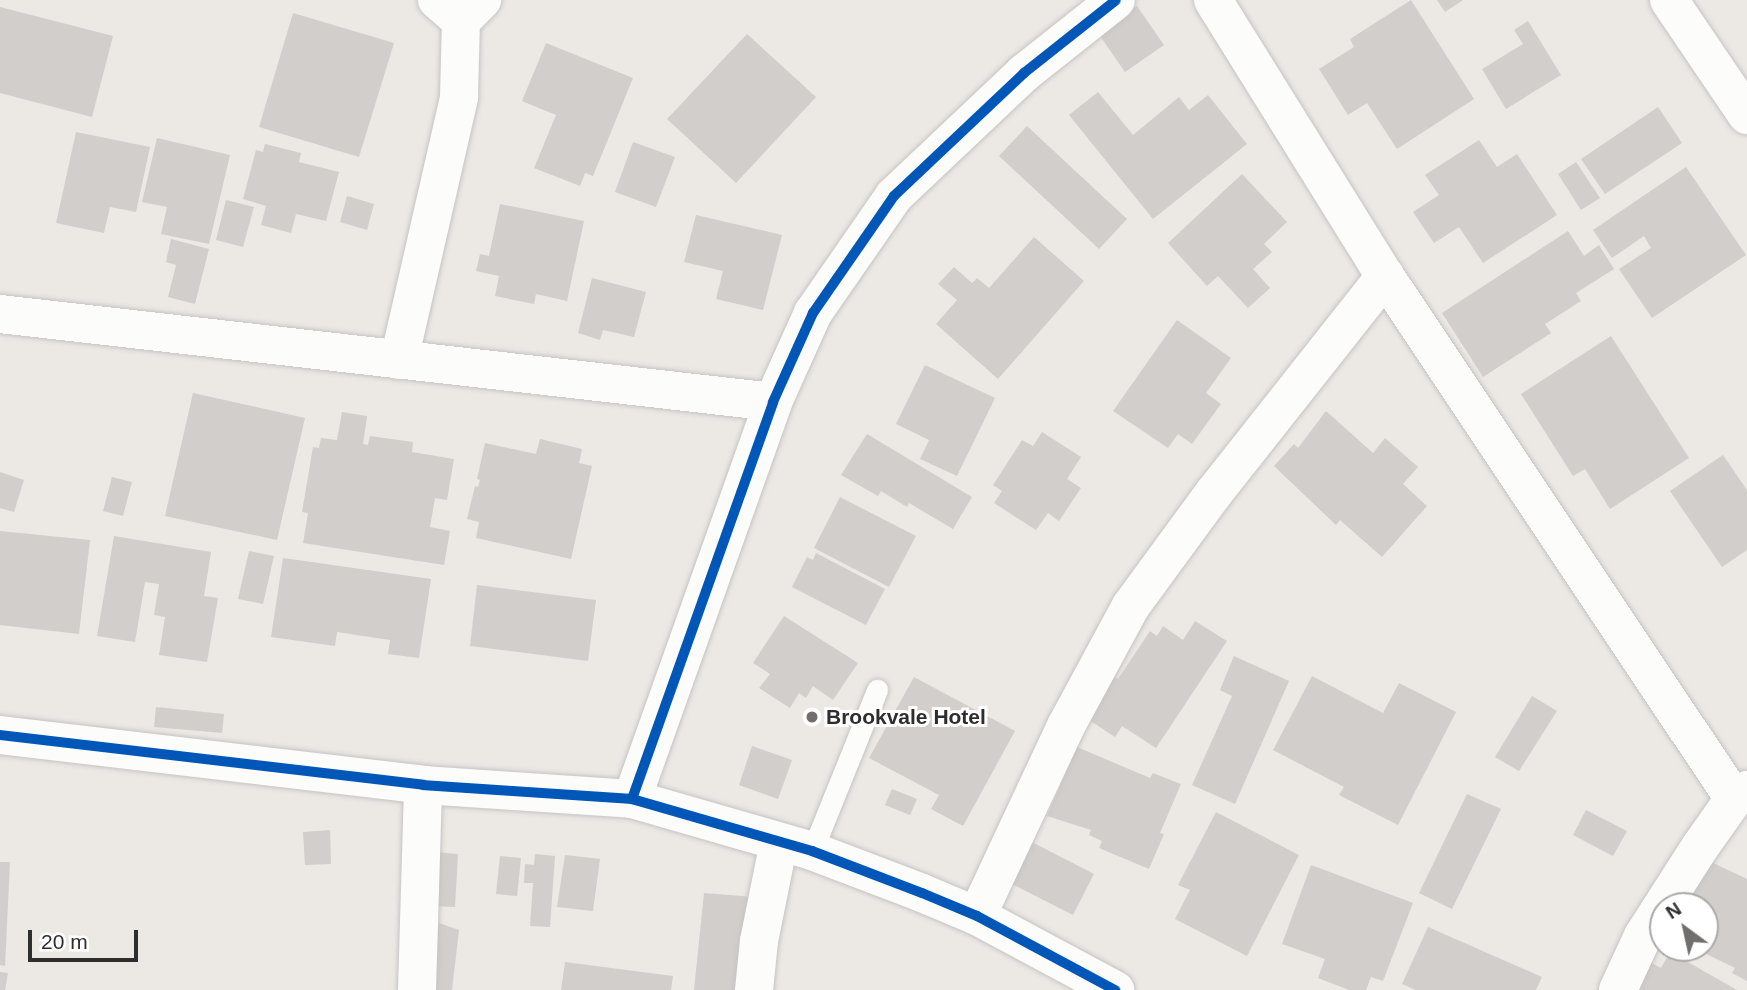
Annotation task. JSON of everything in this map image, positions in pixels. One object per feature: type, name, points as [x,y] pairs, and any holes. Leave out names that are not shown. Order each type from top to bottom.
[{"type":"street","points":[[632,799],[773,402],[813,313],[894,196],[1024,73],[1116,0]]},
{"type":"street","points":[[1213,0],[1385,276],[1740,795],[1643,936],[1618,990]]},
{"type":"street","points":[[1670,0],[1734,67],[1747,115]]},
{"type":"street","points":[[399,360],[459,97],[460,7]]},
{"type":"street","points":[[977,916],[1066,726],[1131,606],[1213,495],[1385,276]]},
{"type":"street","points":[[0,314],[773,402]]},
{"type":"street","points":[[0,735],[423,785],[632,799],[796,846],[977,916],[1115,990]]},
{"type":"street","points":[[417,990],[423,785]]},
{"type":"street","points":[[754,990],[759,942],[796,846]]},
{"type":"lane","points":[[796,846],[877,690]]},
{"type":"building","points":[[1411,0],[1474,99],[1397,149],[1367,103],[1348,115],[1319,69],[1354,47],[1350,39]]},
{"type":"building","points":[[1437,0],[1463,0],[1445,12]]},
{"type":"building","points":[[1137,6],[1164,45],[1125,72],[1098,33]]},
{"type":"building","points":[[0,7],[113,36],[92,117],[0,93]]},
{"type":"building","points":[[293,13],[394,43],[359,157],[259,127]]},
{"type":"building","points":[[1528,21],[1561,75],[1506,109],[1482,69],[1523,44],[1514,30]]},
{"type":"building","points":[[747,34],[816,97],[736,183],[667,119]]},
{"type":"building","points":[[546,43],[633,78],[593,176],[585,173],[580,186],[534,168],[556,115],[522,101]]},
{"type":"building","points":[[1098,92],[1133,135],[1179,97],[1189,110],[1208,95],[1247,144],[1153,219],[1069,115]]},
{"type":"building","points":[[1658,107],[1682,143],[1605,194],[1581,159]]},
{"type":"building","points":[[1027,126],[1127,219],[1099,249],[999,156]]},
{"type":"building","points":[[76,132],[150,147],[136,212],[110,207],[104,233],[56,223]]},
{"type":"building","points":[[157,138],[230,155],[209,244],[161,234],[167,207],[142,202]]},
{"type":"building","points":[[1479,140],[1497,167],[1517,154],[1557,215],[1483,263],[1459,227],[1434,243],[1413,212],[1439,195],[1425,175]]},
{"type":"building","points":[[633,142],[675,157],[656,207],[615,192]]},
{"type":"building","points":[[265,144],[301,153],[299,162],[339,172],[326,221],[296,214],[291,233],[261,225],[266,206],[243,199],[256,150],[263,152]]},
{"type":"building","points":[[1576,162],[1600,198],[1581,210],[1558,174]]},
{"type":"building","points":[[1686,167],[1746,255],[1652,318],[1619,269],[1651,248],[1644,236],[1612,258],[1593,230]]},
{"type":"building","points":[[1242,174],[1287,222],[1264,244],[1272,252],[1253,269],[1270,288],[1248,308],[1218,276],[1207,286],[1168,243]]},
{"type":"building","points":[[347,196],[374,204],[367,230],[340,222]]},
{"type":"building","points":[[226,200],[254,207],[243,247],[216,240]]},
{"type":"building","points":[[500,204],[584,221],[567,301],[536,294],[534,304],[495,296],[499,276],[476,271],[480,254],[489,256]]},
{"type":"building","points":[[696,215],[782,235],[763,310],[716,299],[723,271],[684,262]]},
{"type":"building","points":[[1568,231],[1584,256],[1599,245],[1614,269],[1576,293],[1581,301],[1545,324],[1551,333],[1483,377],[1442,313]]},
{"type":"building","points":[[1034,237],[1084,281],[998,379],[936,324],[957,300],[938,284],[954,267],[972,283],[977,278],[989,288]]},
{"type":"building","points":[[171,239],[209,249],[195,304],[168,297],[176,265],[166,262]]},
{"type":"building","points":[[592,278],[646,292],[634,337],[603,330],[600,340],[578,333]]},
{"type":"building","points":[[1177,320],[1231,358],[1206,393],[1221,404],[1192,444],[1178,434],[1168,448],[1113,411]]},
{"type":"building","points":[[1611,336],[1689,458],[1610,509],[1585,469],[1573,476],[1521,394]]},
{"type":"building","points":[[925,365],[995,398],[957,476],[920,459],[929,440],[896,424]]},
{"type":"building","points":[[193,393],[305,418],[277,540],[165,516]]},
{"type":"building","points":[[1326,411],[1373,453],[1385,438],[1418,467],[1403,484],[1427,506],[1382,557],[1340,520],[1336,525],[1274,466],[1294,444],[1298,448]]},
{"type":"building","points":[[342,412],[367,416],[363,444],[368,445],[370,436],[413,442],[412,452],[454,459],[447,500],[435,498],[430,527],[450,531],[444,565],[303,543],[308,513],[302,512],[313,447],[319,448],[321,438],[337,440]]},
{"type":"building","points":[[1042,432],[1081,457],[1067,479],[1081,488],[1059,521],[1048,513],[1036,530],[994,503],[1002,491],[993,485],[1022,440],[1033,446]]},
{"type":"building","points":[[867,434],[972,497],[953,529],[909,503],[907,507],[881,491],[878,496],[841,475]]},
{"type":"building","points":[[540,439],[582,449],[579,463],[592,466],[571,559],[476,538],[479,522],[467,519],[475,486],[478,487],[480,480],[477,479],[485,443],[536,454]]},
{"type":"building","points":[[1723,455],[1747,490],[1747,550],[1722,567],[1670,491]]},
{"type":"building","points":[[0,472],[24,480],[14,512],[0,508]]},
{"type":"building","points":[[112,477],[132,482],[123,516],[103,511]]},
{"type":"building","points":[[840,497],[916,536],[889,587],[814,548]]},
{"type":"building","points":[[0,531],[90,540],[79,634],[0,625]]},
{"type":"building","points":[[114,536],[211,552],[204,596],[218,598],[207,662],[159,655],[165,617],[154,615],[159,584],[145,582],[135,642],[97,636]]},
{"type":"building","points":[[249,551],[274,556],[263,604],[238,599]]},
{"type":"building","points":[[816,553],[885,589],[866,625],[792,587],[807,557],[813,560]]},
{"type":"building","points":[[283,558],[431,579],[419,658],[388,654],[390,640],[337,632],[335,646],[271,637]]},
{"type":"building","points":[[477,585],[596,600],[588,661],[470,646]]},
{"type":"building","points":[[784,616],[858,663],[833,700],[813,686],[806,698],[799,693],[790,708],[759,688],[770,674],[753,663]]},
{"type":"building","points":[[1195,621],[1227,641],[1156,748],[1122,726],[1115,737],[1083,716],[1111,674],[1118,679],[1150,631],[1157,636],[1163,626],[1183,640]]},
{"type":"building","points":[[1234,656],[1289,681],[1235,804],[1192,785],[1232,696],[1220,690]]},
{"type":"building","points":[[1312,676],[1383,713],[1399,683],[1456,712],[1398,825],[1339,795],[1344,787],[1273,750]]},
{"type":"building","points":[[914,677],[1015,731],[963,826],[931,809],[939,795],[869,758]]},
{"type":"building","points":[[1532,696],[1557,711],[1519,771],[1495,757]]},
{"type":"building","points":[[156,707],[224,714],[222,733],[154,727]]},
{"type":"building","points":[[752,746],[792,760],[778,799],[739,785]]},
{"type":"building","points":[[1077,747],[1150,778],[1153,773],[1181,784],[1160,833],[1164,834],[1149,869],[1099,848],[1102,841],[1089,835],[1091,830],[1047,816]]},
{"type":"building","points":[[892,789],[917,799],[910,815],[885,805]]},
{"type":"building","points":[[1467,794],[1501,809],[1452,909],[1419,893]]},
{"type":"building","points":[[1586,810],[1627,831],[1613,856],[1573,835]]},
{"type":"building","points":[[1216,812],[1299,855],[1247,956],[1175,919],[1190,890],[1178,885]]},
{"type":"building","points":[[330,830],[331,864],[305,865],[303,832]]},
{"type":"building","points":[[1028,840],[1094,874],[1073,915],[1006,881]]},
{"type":"building","points":[[436,852],[458,854],[455,907],[434,906]]},
{"type":"building","points":[[535,854],[555,856],[550,927],[530,926],[533,883],[524,883],[525,864],[534,865]]},
{"type":"building","points":[[565,855],[600,859],[593,911],[557,907]]},
{"type":"building","points":[[500,856],[521,858],[517,896],[496,894]]},
{"type":"building","points":[[1709,861],[1747,879],[1747,981],[1732,973],[1735,968],[1719,960],[1719,892],[1693,892]]},
{"type":"building","points":[[0,862],[10,862],[5,966],[0,965]]},
{"type":"building","points":[[1311,865],[1413,903],[1383,981],[1371,977],[1366,990],[1349,990],[1318,978],[1325,959],[1282,944]]},
{"type":"building","points":[[704,893],[754,897],[743,990],[694,990]]},
{"type":"building","points":[[439,923],[459,930],[452,990],[430,990]]},
{"type":"building","points":[[1428,927],[1542,977],[1536,990],[1416,990],[1402,984]]},
{"type":"building","points":[[1648,961],[1661,968],[1664,962],[1688,962],[1737,990],[1632,990]]},
{"type":"building","points":[[565,962],[673,976],[671,990],[561,990]]},
{"type":"building","points":[[0,972],[8,973],[5,990],[0,990]]},
{"type":"cycle path","points":[[632,799],[773,402],[813,313],[894,196],[1024,73],[1116,0]]},
{"type":"cycle path","points":[[0,735],[423,785],[632,799],[812,851],[922,893],[977,916],[1115,990]]},
{"type":"place","name":"Brookvale Hotel","points":[[812,717]]}]
